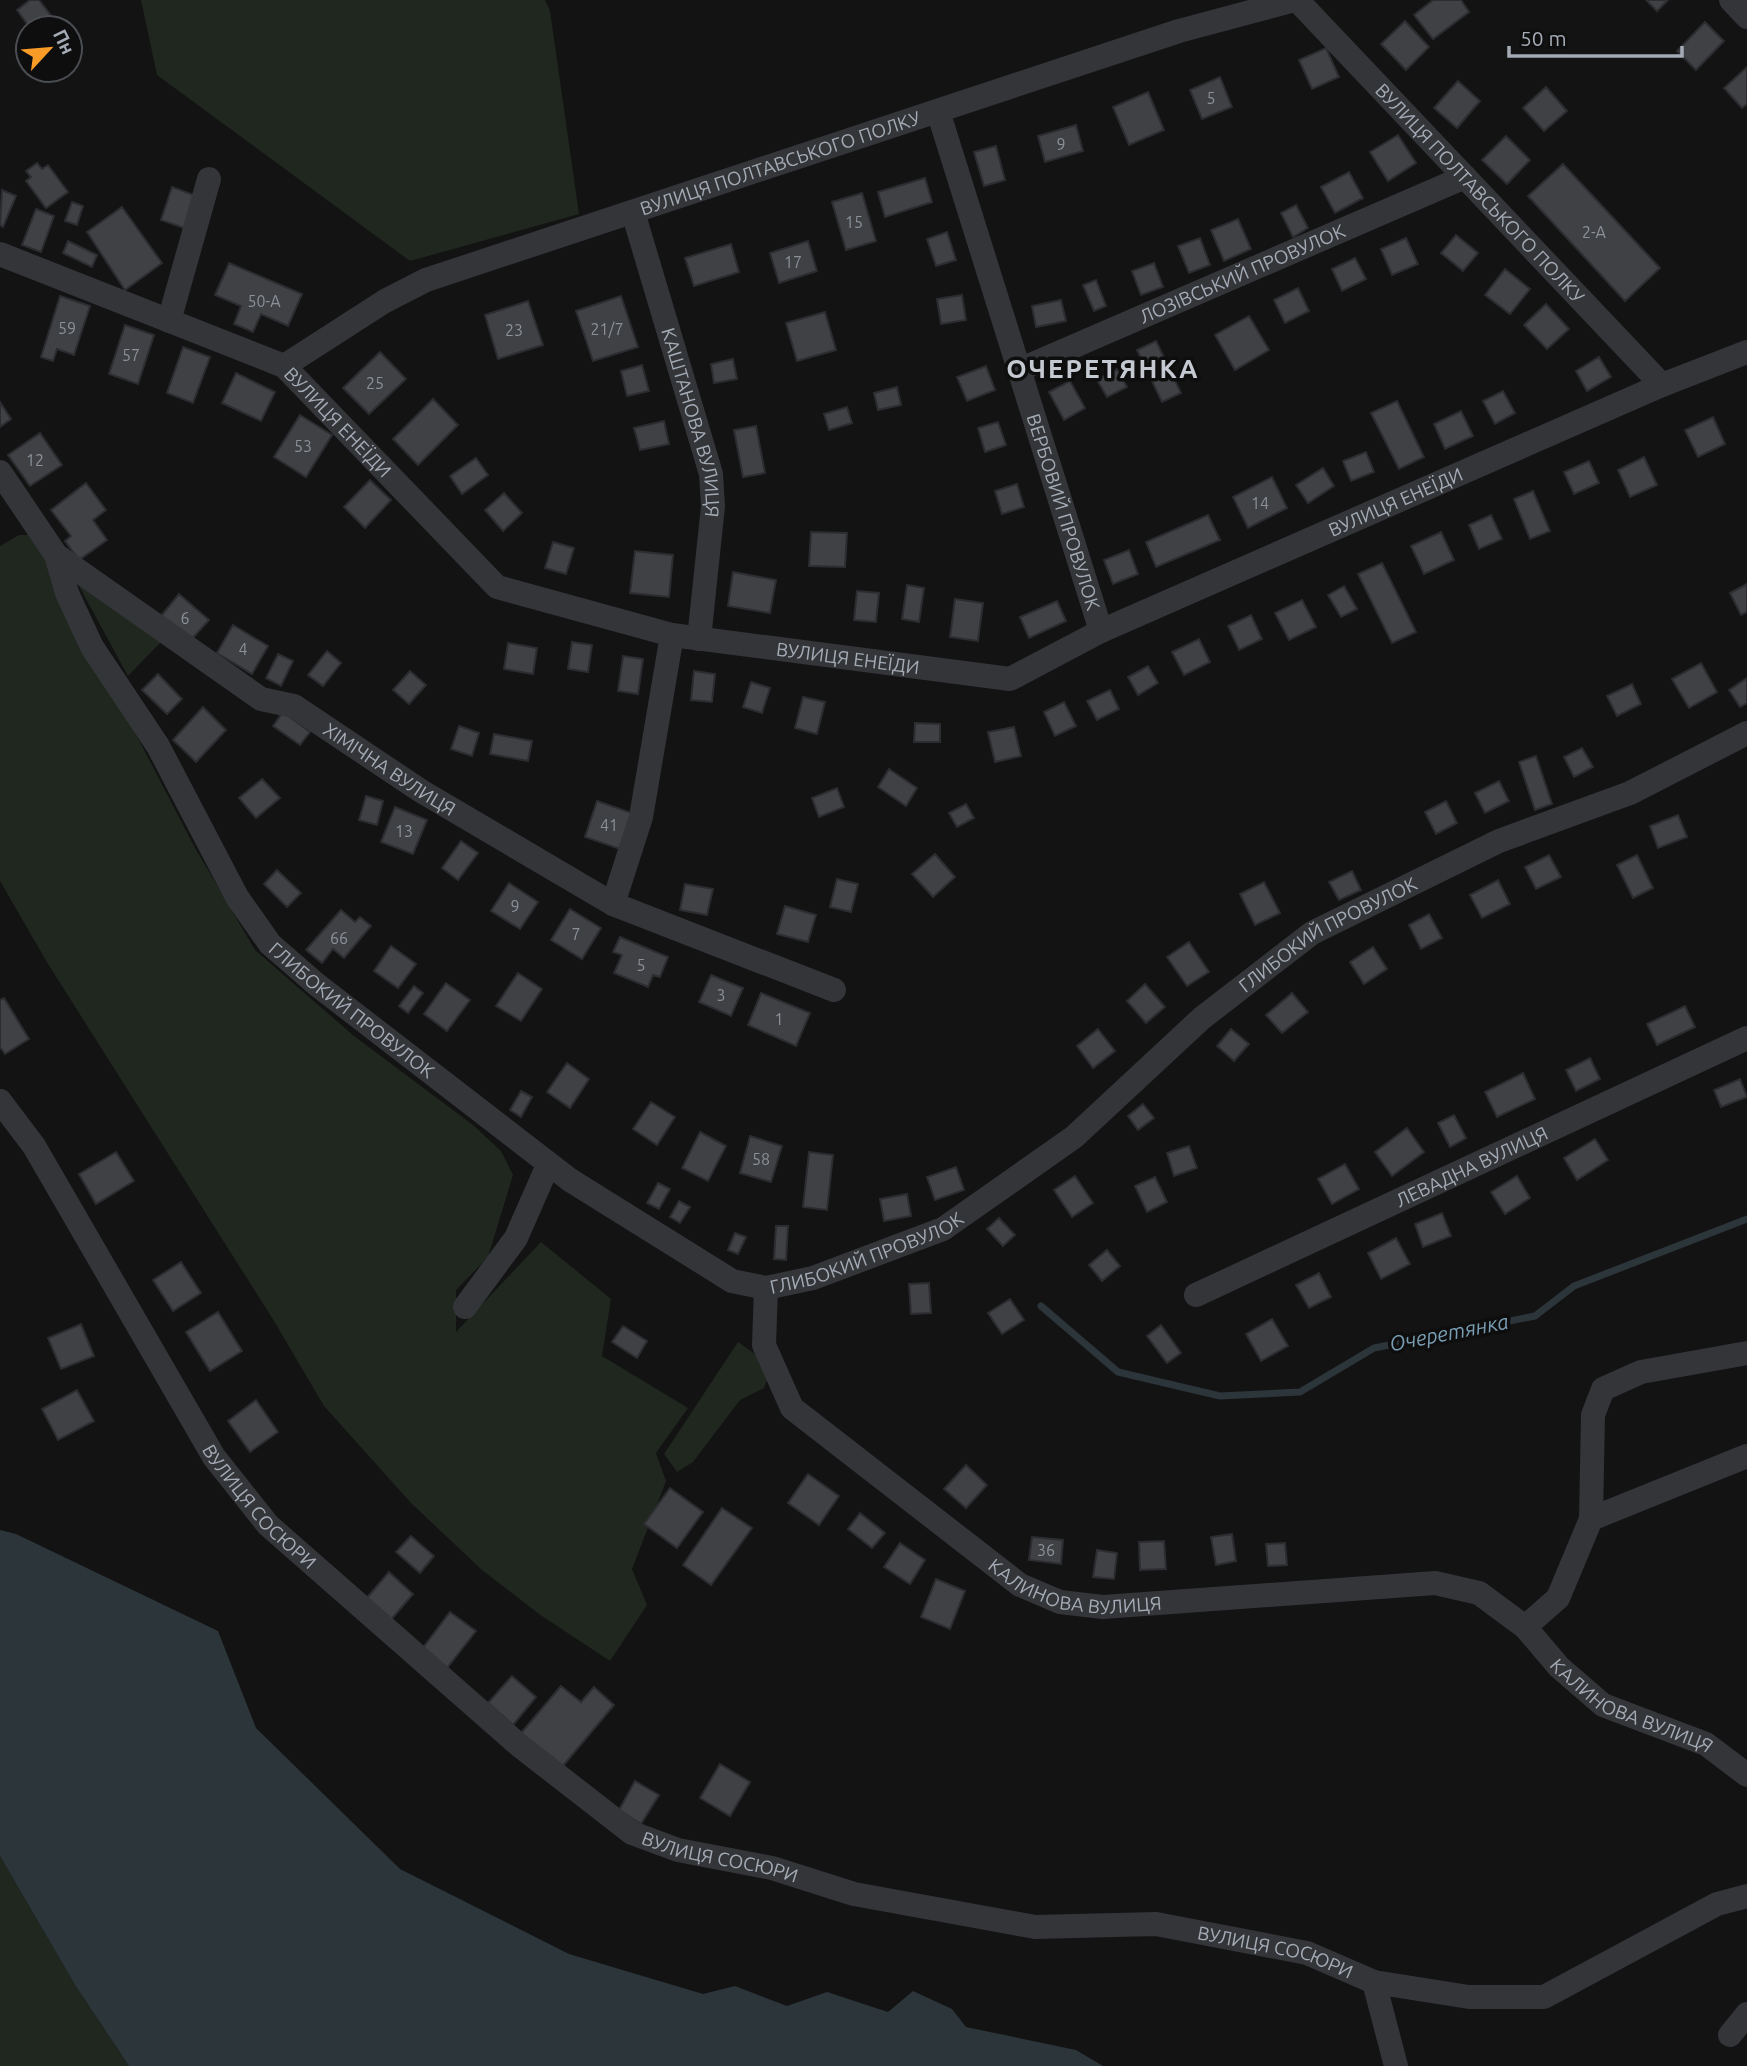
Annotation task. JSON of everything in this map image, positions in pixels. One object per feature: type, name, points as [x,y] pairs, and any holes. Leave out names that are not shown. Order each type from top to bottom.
[{"type":"street","name":"ВУЛИЦЯ ПОЛТАВСЬКОГО ПОЛКУ","points":[[284,366],[385,301],[426,280],[1179,31],[1296,0],[1662,385]]},
{"type":"street","points":[[1731,0],[1747,17]]},
{"type":"street","name":"ВЕРБОВИЙ ПРОВУЛОК","points":[[938,111],[1101,631]]},
{"type":"street","name":"ЛОЗІВСЬКИЙ ПРОВУЛОК","points":[[1019,370],[1465,177]]},
{"type":"street","points":[[169,321],[209,179]]},
{"type":"street","name":"КАШТАНОВА ВУЛИЦЯ","points":[[633,212],[711,474],[713,506],[699,639]]},
{"type":"street","name":"ВУЛИЦЯ ЕНЕЇДИ","points":[[0,254],[284,366],[497,587],[672,635],[1010,679],[1101,631],[1662,385],[1747,352]]},
{"type":"street","name":"ХІМІЧНА ВУЛИЦЯ","points":[[0,472],[55,555],[261,699],[294,706],[421,791],[613,904],[834,990]]},
{"type":"street","name":"ГЛИБОКИЙ ПРОВУЛОК","points":[[55,555],[67,593],[92,647],[158,746],[237,897],[270,944],[316,984],[548,1165],[732,1281],[766,1288],[813,1278],[943,1229],[1074,1137],[1202,1018],[1312,933],[1499,841],[1630,793],[1747,733]]},
{"type":"street","points":[[613,904],[641,817],[672,635]]},
{"type":"street","name":"ЛЕВАДНА ВУЛИЦЯ","points":[[1196,1295],[1747,1038]]},
{"type":"street","name":"ВУЛИЦЯ СОСЮРИ","points":[[0,1101],[34,1146],[214,1457],[268,1525],[520,1746],[632,1833],[678,1850],[772,1868],[854,1894],[1035,1927],[1156,1924],[1307,1953],[1374,1982],[1469,1997],[1544,1997],[1717,1904],[1747,1896]]},
{"type":"street","points":[[465,1307],[516,1238],[548,1165]]},
{"type":"street","name":"КАЛИНОВА ВУЛИЦЯ","points":[[766,1288],[764,1345],[792,1408],[1020,1585],[1060,1602],[1103,1606],[1435,1583],[1479,1593],[1525,1627],[1559,1667],[1603,1705],[1706,1744],[1747,1775]]},
{"type":"street","points":[[1525,1627],[1558,1598],[1591,1519],[1593,1415],[1604,1389],[1641,1372],[1747,1353]]},
{"type":"street","points":[[1591,1519],[1747,1456]]},
{"type":"street","points":[[1374,1982],[1396,2066]]},
{"type":"street","points":[[1730,2035],[1747,2014]]},
{"type":"shaded area","points":[[141,0],[545,0],[550,11],[579,214],[410,261],[157,75]]},
{"type":"shaded area","points":[[19,535],[30,535],[36,542],[194,846],[255,950],[354,1036],[473,1125],[501,1151],[513,1175],[488,1257],[456,1290],[456,1332],[541,1242],[611,1299],[602,1356],[688,1408],[656,1453],[666,1481],[632,1569],[647,1605],[610,1661],[539,1614],[482,1570],[411,1503],[324,1406],[274,1321],[48,964],[0,881],[0,546]]},
{"type":"shaded area","points":[[74,577],[161,642],[128,676]]},
{"type":"shaded area","points":[[738,1342],[758,1356],[769,1374],[764,1388],[740,1400],[693,1462],[677,1472],[664,1454]]},
{"type":"shaded area","points":[[0,1530],[16,1534],[218,1631],[256,1728],[400,1869],[569,1954],[703,1994],[735,1986],[787,2006],[827,1992],[888,2012],[913,1991],[952,2009],[966,2027],[1076,2050],[1103,2066],[129,2066],[75,1985],[0,1856]]},
{"type":"shaded area","points":[[0,1856],[75,1985],[129,2066],[0,2066]]},
{"type":"building","points":[[30,0],[39,0],[50,14],[20,14],[17,10]]},
{"type":"building","points":[[1433,0],[1461,0],[1469,12],[1433,39],[1414,15]]},
{"type":"building","points":[[1646,0],[1668,0],[1657,11]]},
{"type":"building","points":[[1405,21],[1429,47],[1406,70],[1381,44]]},
{"type":"building","points":[[1705,22],[1724,41],[1696,70],[1677,51]]},
{"type":"building","points":[[1326,48],[1339,77],[1312,89],[1299,60]]},
{"type":"building","points":[[1747,67],[1747,104],[1742,108],[1724,88]]},
{"type":"building","points":[[1220,77],[1232,107],[1202,119],[1190,90]]},
{"type":"building","points":[[1458,81],[1480,101],[1457,128],[1434,108]]},
{"type":"building","points":[[1546,87],[1567,111],[1544,131],[1523,108]]},
{"type":"building","points":[[1148,92],[1164,130],[1129,145],[1113,107]]},
{"type":"building","points":[[1076,125],[1083,151],[1045,162],[1038,136]]},
{"type":"building","points":[[1398,135],[1416,163],[1388,181],[1370,152]]},
{"type":"building","points":[[1506,136],[1530,160],[1507,184],[1482,160]]},
{"type":"building","points":[[996,146],[1005,180],[984,186],[974,152]]},
{"type":"building","points":[[37,163],[42,169],[48,165],[68,192],[46,208],[26,181],[31,177],[26,171]]},
{"type":"building","points":[[1563,164],[1660,268],[1625,301],[1528,196]]},
{"type":"building","points":[[1349,172],[1363,198],[1335,213],[1321,187]]},
{"type":"building","points":[[925,178],[932,202],[885,217],[878,192]]},
{"type":"building","points":[[172,187],[194,195],[184,228],[161,220]]},
{"type":"building","points":[[2,190],[16,196],[3,227],[0,225]]},
{"type":"building","points":[[862,193],[876,241],[846,250],[832,202]]},
{"type":"building","points":[[72,202],[83,206],[77,225],[65,221]]},
{"type":"building","points":[[1296,205],[1308,228],[1293,237],[1281,213]]},
{"type":"building","points":[[122,207],[162,263],[125,290],[87,232]]},
{"type":"building","points":[[36,209],[54,216],[41,252],[22,245]]},
{"type":"building","points":[[1238,219],[1251,249],[1224,261],[1211,230]]},
{"type":"building","points":[[947,232],[956,260],[936,266],[927,239]]},
{"type":"building","points":[[1456,235],[1478,253],[1463,271],[1441,253]]},
{"type":"building","points":[[1200,238],[1210,265],[1189,273],[1178,246]]},
{"type":"building","points":[[1406,238],[1418,264],[1392,275],[1381,249]]},
{"type":"building","points":[[68,241],[97,255],[92,267],[63,253]]},
{"type":"building","points":[[808,241],[817,271],[779,283],[770,253]]},
{"type":"building","points":[[731,244],[739,272],[694,286],[685,258]]},
{"type":"building","points":[[1355,258],[1366,279],[1342,291],[1332,269]]},
{"type":"building","points":[[229,263],[302,294],[288,326],[261,314],[253,332],[234,324],[241,306],[215,295]]},
{"type":"building","points":[[1154,263],[1163,287],[1141,295],[1132,271]]},
{"type":"building","points":[[1505,269],[1530,289],[1510,314],[1485,295]]},
{"type":"building","points":[[1096,280],[1106,306],[1094,311],[1083,285]]},
{"type":"building","points":[[1298,288],[1309,311],[1285,323],[1274,300]]},
{"type":"building","points":[[962,295],[966,320],[941,324],[937,299]]},
{"type":"building","points":[[60,296],[90,306],[74,355],[57,349],[53,361],[41,357]]},
{"type":"building","points":[[621,296],[638,347],[593,361],[576,311]]},
{"type":"building","points":[[1061,300],[1066,321],[1036,327],[1032,306]]},
{"type":"building","points":[[528,301],[543,345],[498,359],[485,315]]},
{"type":"building","points":[[1546,304],[1569,329],[1547,349],[1524,325]]},
{"type":"building","points":[[825,312],[836,350],[797,361],[786,323]]},
{"type":"building","points":[[1249,316],[1269,350],[1235,370],[1215,335]]},
{"type":"building","points":[[125,325],[154,335],[138,384],[109,374]]},
{"type":"building","points":[[1156,341],[1181,393],[1162,402],[1137,350]]},
{"type":"building","points":[[183,347],[210,357],[193,403],[167,393]]},
{"type":"building","points":[[380,352],[406,379],[369,414],[343,388]]},
{"type":"building","points":[[1599,357],[1611,377],[1587,391],[1576,371]]},
{"type":"building","points":[[733,359],[737,379],[714,383],[711,364]]},
{"type":"building","points":[[642,365],[649,391],[627,396],[621,371]]},
{"type":"building","points":[[986,366],[995,390],[967,401],[957,377]]},
{"type":"building","points":[[1117,369],[1127,387],[1107,397],[1097,380]]},
{"type":"building","points":[[236,373],[275,392],[261,421],[222,403]]},
{"type":"building","points":[[1070,381],[1085,408],[1064,420],[1049,392]]},
{"type":"building","points":[[897,387],[901,405],[878,410],[874,393]]},
{"type":"building","points":[[1503,391],[1515,413],[1495,424],[1483,401]]},
{"type":"building","points":[[433,399],[458,425],[418,465],[393,439]]},
{"type":"building","points":[[1397,401],[1424,457],[1399,469],[1371,413]]},
{"type":"building","points":[[0,402],[11,419],[0,427]]},
{"type":"building","points":[[847,407],[852,423],[829,430],[824,414]]},
{"type":"building","points":[[1461,411],[1473,436],[1445,449],[1434,424]]},
{"type":"building","points":[[300,415],[332,435],[306,477],[274,457]]},
{"type":"building","points":[[1713,417],[1725,444],[1698,457],[1685,430]]},
{"type":"building","points":[[664,421],[669,444],[640,450],[634,428]]},
{"type":"building","points":[[998,422],[1006,445],[985,452],[978,428]]},
{"type":"building","points":[[756,426],[765,473],[743,477],[734,430]]},
{"type":"building","points":[[40,433],[62,465],[30,486],[8,455]]},
{"type":"building","points":[[1366,452],[1374,472],[1351,481],[1343,461]]},
{"type":"building","points":[[1644,457],[1657,485],[1630,497],[1618,470]]},
{"type":"building","points":[[476,458],[488,475],[462,494],[450,476]]},
{"type":"building","points":[[1589,461],[1599,483],[1574,494],[1564,472]]},
{"type":"building","points":[[1323,468],[1334,486],[1308,503],[1296,485]]},
{"type":"building","points":[[1272,477],[1287,508],[1248,528],[1233,497]]},
{"type":"building","points":[[370,480],[391,500],[365,528],[344,507]]},
{"type":"building","points":[[86,483],[106,510],[93,520],[107,540],[79,560],[65,541],[71,536],[51,510]]},
{"type":"building","points":[[1017,484],[1024,507],[1002,514],[995,491]]},
{"type":"building","points":[[1533,491],[1550,531],[1530,539],[1514,499]]},
{"type":"building","points":[[504,493],[522,513],[503,531],[485,510]]},
{"type":"building","points":[[1208,515],[1220,540],[1156,567],[1146,542]]},
{"type":"building","points":[[1491,515],[1502,539],[1479,549],[1469,525]]},
{"type":"building","points":[[811,532],[847,533],[845,567],[809,566]]},
{"type":"building","points":[[1441,532],[1454,560],[1424,574],[1411,546]]},
{"type":"building","points":[[553,542],[574,548],[566,574],[545,568]]},
{"type":"building","points":[[1129,550],[1138,574],[1113,584],[1104,560]]},
{"type":"building","points":[[635,551],[673,555],[669,597],[630,593]]},
{"type":"building","points":[[1382,563],[1416,632],[1392,643],[1358,574]]},
{"type":"building","points":[[733,572],[776,580],[770,613],[728,606]]},
{"type":"building","points":[[1747,584],[1747,612],[1741,615],[1730,593]]},
{"type":"building","points":[[907,585],[924,588],[919,622],[902,619]]},
{"type":"building","points":[[1344,586],[1357,609],[1341,617],[1328,595]]},
{"type":"building","points":[[857,591],[879,593],[876,622],[854,620]]},
{"type":"building","points":[[179,594],[209,620],[190,641],[161,616]]},
{"type":"building","points":[[955,599],[983,603],[978,641],[950,637]]},
{"type":"building","points":[[1302,600],[1316,627],[1289,640],[1275,613]]},
{"type":"building","points":[[1057,601],[1066,621],[1029,638],[1020,617]]},
{"type":"building","points":[[1251,615],[1262,639],[1239,650],[1228,626]]},
{"type":"building","points":[[233,625],[268,646],[252,674],[217,653]]},
{"type":"building","points":[[1199,639],[1210,662],[1184,675],[1172,652]]},
{"type":"building","points":[[572,642],[592,645],[588,672],[568,669]]},
{"type":"building","points":[[508,643],[537,648],[533,674],[504,669]]},
{"type":"building","points":[[327,651],[341,663],[323,686],[308,675]]},
{"type":"building","points":[[278,654],[293,661],[281,686],[266,678]]},
{"type":"building","points":[[623,656],[643,659],[638,694],[618,691]]},
{"type":"building","points":[[1701,663],[1717,692],[1689,708],[1672,679]]},
{"type":"building","points":[[1148,666],[1158,683],[1138,695],[1128,677]]},
{"type":"building","points":[[410,671],[426,685],[409,704],[393,690]]},
{"type":"building","points":[[694,671],[715,674],[712,702],[691,700]]},
{"type":"building","points":[[158,674],[182,699],[167,714],[142,690]]},
{"type":"building","points":[[1747,678],[1747,703],[1740,707],[1729,690]]},
{"type":"building","points":[[751,682],[770,688],[762,713],[743,707]]},
{"type":"building","points":[[1632,684],[1641,704],[1617,716],[1607,696]]},
{"type":"building","points":[[1110,690],[1119,709],[1097,720],[1087,701]]},
{"type":"building","points":[[803,697],[825,702],[817,734],[795,728]]},
{"type":"building","points":[[1064,702],[1076,726],[1055,736],[1044,712]]},
{"type":"building","points":[[203,707],[226,730],[196,762],[173,740]]},
{"type":"building","points":[[283,712],[310,732],[300,745],[273,726]]},
{"type":"building","points":[[915,723],[940,724],[940,742],[914,742]]},
{"type":"building","points":[[459,726],[479,733],[472,756],[451,749]]},
{"type":"building","points":[[1014,727],[1021,756],[995,762],[988,732]]},
{"type":"building","points":[[494,734],[532,741],[528,761],[490,754]]},
{"type":"building","points":[[1582,748],[1593,767],[1574,777],[1564,757]]},
{"type":"building","points":[[1536,756],[1552,804],[1535,810],[1519,762]]},
{"type":"building","points":[[889,769],[917,788],[906,806],[878,787]]},
{"type":"building","points":[[262,779],[280,798],[256,818],[239,798]]},
{"type":"building","points":[[1499,781],[1509,801],[1485,813],[1475,793]]},
{"type":"building","points":[[837,788],[844,807],[819,817],[812,798]]},
{"type":"building","points":[[366,796],[383,801],[377,825],[359,820]]},
{"type":"building","points":[[597,801],[632,813],[620,849],[585,837]]},
{"type":"building","points":[[1446,801],[1457,823],[1436,834],[1425,812]]},
{"type":"building","points":[[966,804],[974,818],[957,827],[949,813]]},
{"type":"building","points":[[395,807],[427,820],[413,854],[381,842]]},
{"type":"building","points":[[1678,815],[1687,837],[1658,848],[1650,826]]},
{"type":"building","points":[[461,841],[478,853],[458,880],[442,868]]},
{"type":"building","points":[[935,854],[955,877],[933,897],[912,874]]},
{"type":"building","points":[[1549,855],[1561,877],[1536,889],[1525,867]]},
{"type":"building","points":[[1637,855],[1653,888],[1633,898],[1617,865]]},
{"type":"building","points":[[277,870],[301,893],[287,907],[264,884]]},
{"type":"building","points":[[1352,871],[1361,890],[1339,900],[1329,882]]},
{"type":"building","points":[[837,879],[858,884],[851,912],[830,907]]},
{"type":"building","points":[[1498,880],[1510,904],[1482,918],[1470,895]]},
{"type":"building","points":[[1264,882],[1280,913],[1255,925],[1240,894]]},
{"type":"building","points":[[509,883],[538,902],[520,929],[491,911]]},
{"type":"building","points":[[685,884],[713,889],[707,915],[680,910]]},
{"type":"building","points":[[785,906],[816,915],[808,942],[777,934]]},
{"type":"building","points":[[570,909],[601,928],[582,959],[551,940]]},
{"type":"building","points":[[341,910],[355,922],[360,917],[371,926],[344,958],[333,949],[322,963],[306,950]]},
{"type":"building","points":[[1429,914],[1442,938],[1421,949],[1409,925]]},
{"type":"building","points":[[620,937],[668,957],[660,977],[653,975],[648,987],[614,973],[622,955],[613,952]]},
{"type":"building","points":[[1189,942],[1209,972],[1187,986],[1167,957]]},
{"type":"building","points":[[391,946],[416,964],[398,988],[374,971]]},
{"type":"building","points":[[1373,947],[1387,969],[1364,984],[1350,962]]},
{"type":"building","points":[[518,973],[542,989],[521,1021],[496,1006]]},
{"type":"building","points":[[711,975],[743,988],[731,1016],[699,1002]]},
{"type":"building","points":[[446,983],[470,1000],[447,1031],[424,1014]]},
{"type":"building","points":[[1145,984],[1165,1007],[1146,1023],[1127,1001]]},
{"type":"building","points":[[414,986],[423,993],[408,1013],[399,1006]]},
{"type":"building","points":[[761,993],[810,1013],[796,1046],[748,1025]]},
{"type":"building","points":[[1292,993],[1308,1012],[1282,1033],[1266,1015]]},
{"type":"building","points":[[4,998],[29,1039],[5,1054],[0,1047],[0,1000]]},
{"type":"building","points":[[1685,1006],[1695,1027],[1657,1045],[1647,1024]]},
{"type":"building","points":[[1098,1029],[1115,1051],[1093,1068],[1077,1046]]},
{"type":"building","points":[[1231,1029],[1249,1044],[1234,1061],[1217,1046]]},
{"type":"building","points":[[1590,1058],[1600,1079],[1576,1091],[1566,1070]]},
{"type":"building","points":[[567,1063],[589,1079],[570,1108],[547,1092]]},
{"type":"building","points":[[1523,1073],[1535,1099],[1497,1117],[1485,1092]]},
{"type":"building","points":[[1740,1079],[1747,1097],[1721,1107],[1714,1090]]},
{"type":"building","points":[[521,1091],[532,1097],[521,1117],[510,1110]]},
{"type":"building","points":[[651,1102],[675,1117],[657,1145],[633,1129]]},
{"type":"building","points":[[1143,1104],[1154,1118],[1138,1130],[1128,1116]]},
{"type":"building","points":[[1454,1115],[1466,1138],[1450,1147],[1438,1123]]},
{"type":"building","points":[[1407,1128],[1424,1152],[1392,1176],[1375,1152]]},
{"type":"building","points":[[700,1132],[726,1146],[708,1181],[682,1168]]},
{"type":"building","points":[[750,1136],[782,1146],[771,1182],[740,1173]]},
{"type":"building","points":[[1595,1139],[1608,1160],[1577,1180],[1564,1158]]},
{"type":"building","points":[[1189,1146],[1197,1168],[1174,1176],[1167,1153]]},
{"type":"building","points":[[116,1152],[134,1181],[96,1204],[79,1174]]},
{"type":"building","points":[[809,1152],[833,1155],[827,1210],[803,1207]]},
{"type":"building","points":[[1345,1164],[1359,1189],[1332,1204],[1318,1179]]},
{"type":"building","points":[[956,1167],[964,1190],[935,1200],[927,1177]]},
{"type":"building","points":[[1075,1176],[1093,1203],[1072,1217],[1054,1190]]},
{"type":"building","points":[[1517,1176],[1530,1198],[1505,1214],[1491,1192]]},
{"type":"building","points":[[1155,1177],[1167,1202],[1147,1212],[1135,1186]]},
{"type":"building","points":[[658,1183],[670,1189],[659,1209],[647,1203]]},
{"type":"building","points":[[907,1194],[911,1216],[884,1221],[880,1199]]},
{"type":"building","points":[[679,1201],[690,1207],[680,1223],[670,1217]]},
{"type":"building","points":[[1442,1213],[1451,1236],[1423,1247],[1415,1224]]},
{"type":"building","points":[[999,1218],[1015,1235],[1003,1246],[987,1229]]},
{"type":"building","points":[[776,1226],[788,1226],[786,1260],[774,1259]]},
{"type":"building","points":[[735,1233],[746,1237],[738,1254],[728,1250]]},
{"type":"building","points":[[1396,1238],[1410,1264],[1381,1279],[1368,1253]]},
{"type":"building","points":[[1107,1250],[1120,1266],[1102,1281],[1089,1265]]},
{"type":"building","points":[[181,1262],[201,1293],[173,1311],[153,1280]]},
{"type":"building","points":[[1319,1273],[1331,1297],[1309,1308],[1296,1285]]},
{"type":"building","points":[[929,1283],[931,1313],[911,1314],[909,1284]]},
{"type":"building","points":[[1010,1299],[1024,1320],[1002,1334],[988,1313]]},
{"type":"building","points":[[218,1312],[242,1351],[210,1371],[186,1332]]},
{"type":"building","points":[[1272,1319],[1288,1346],[1261,1361],[1246,1334]]},
{"type":"building","points":[[81,1324],[94,1356],[61,1369],[48,1338]]},
{"type":"building","points":[[1161,1325],[1181,1353],[1167,1363],[1147,1336]]},
{"type":"building","points":[[623,1326],[647,1341],[637,1358],[612,1342]]},
{"type":"building","points":[[77,1390],[94,1421],[58,1440],[42,1409]]},
{"type":"building","points":[[256,1400],[278,1432],[250,1452],[228,1421]]},
{"type":"building","points":[[966,1465],[987,1485],[966,1508],[944,1489]]},
{"type":"building","points":[[808,1474],[839,1496],[819,1525],[788,1503]]},
{"type":"building","points":[[670,1488],[703,1512],[677,1548],[644,1524]]},
{"type":"building","points":[[722,1508],[752,1528],[711,1585],[683,1565]]},
{"type":"building","points":[[860,1513],[885,1533],[872,1548],[848,1529]]},
{"type":"building","points":[[1232,1534],[1236,1561],[1216,1565],[1211,1537]]},
{"type":"building","points":[[411,1536],[434,1556],[420,1573],[396,1552]]},
{"type":"building","points":[[1032,1537],[1063,1540],[1061,1564],[1029,1560]]},
{"type":"building","points":[[1164,1541],[1166,1569],[1140,1570],[1139,1542]]},
{"type":"building","points":[[900,1543],[925,1560],[910,1584],[884,1567]]},
{"type":"building","points":[[1285,1543],[1287,1565],[1268,1566],[1266,1544]]},
{"type":"building","points":[[1097,1550],[1117,1553],[1114,1579],[1093,1577]]},
{"type":"building","points":[[389,1572],[413,1594],[389,1622],[365,1600]]},
{"type":"building","points":[[936,1579],[965,1591],[950,1629],[921,1617]]},
{"type":"building","points":[[450,1612],[476,1631],[447,1668],[422,1649]]},
{"type":"building","points":[[512,1676],[536,1697],[513,1725],[488,1703]]},
{"type":"building","points":[[561,1686],[581,1702],[594,1687],[614,1705],[562,1767],[521,1733]]},
{"type":"building","points":[[720,1764],[750,1782],[730,1816],[700,1798]]},
{"type":"building","points":[[635,1781],[659,1795],[641,1824],[619,1810]]},
{"type":"waterway","name":"Очеретянка","points":[[1041,1306],[1118,1372],[1220,1396],[1300,1392],[1374,1348],[1535,1316],[1574,1286],[1747,1219]]},
{"type":"district","name":"ОЧЕРЕТЯНКА","points":[[1103,369]]}]
